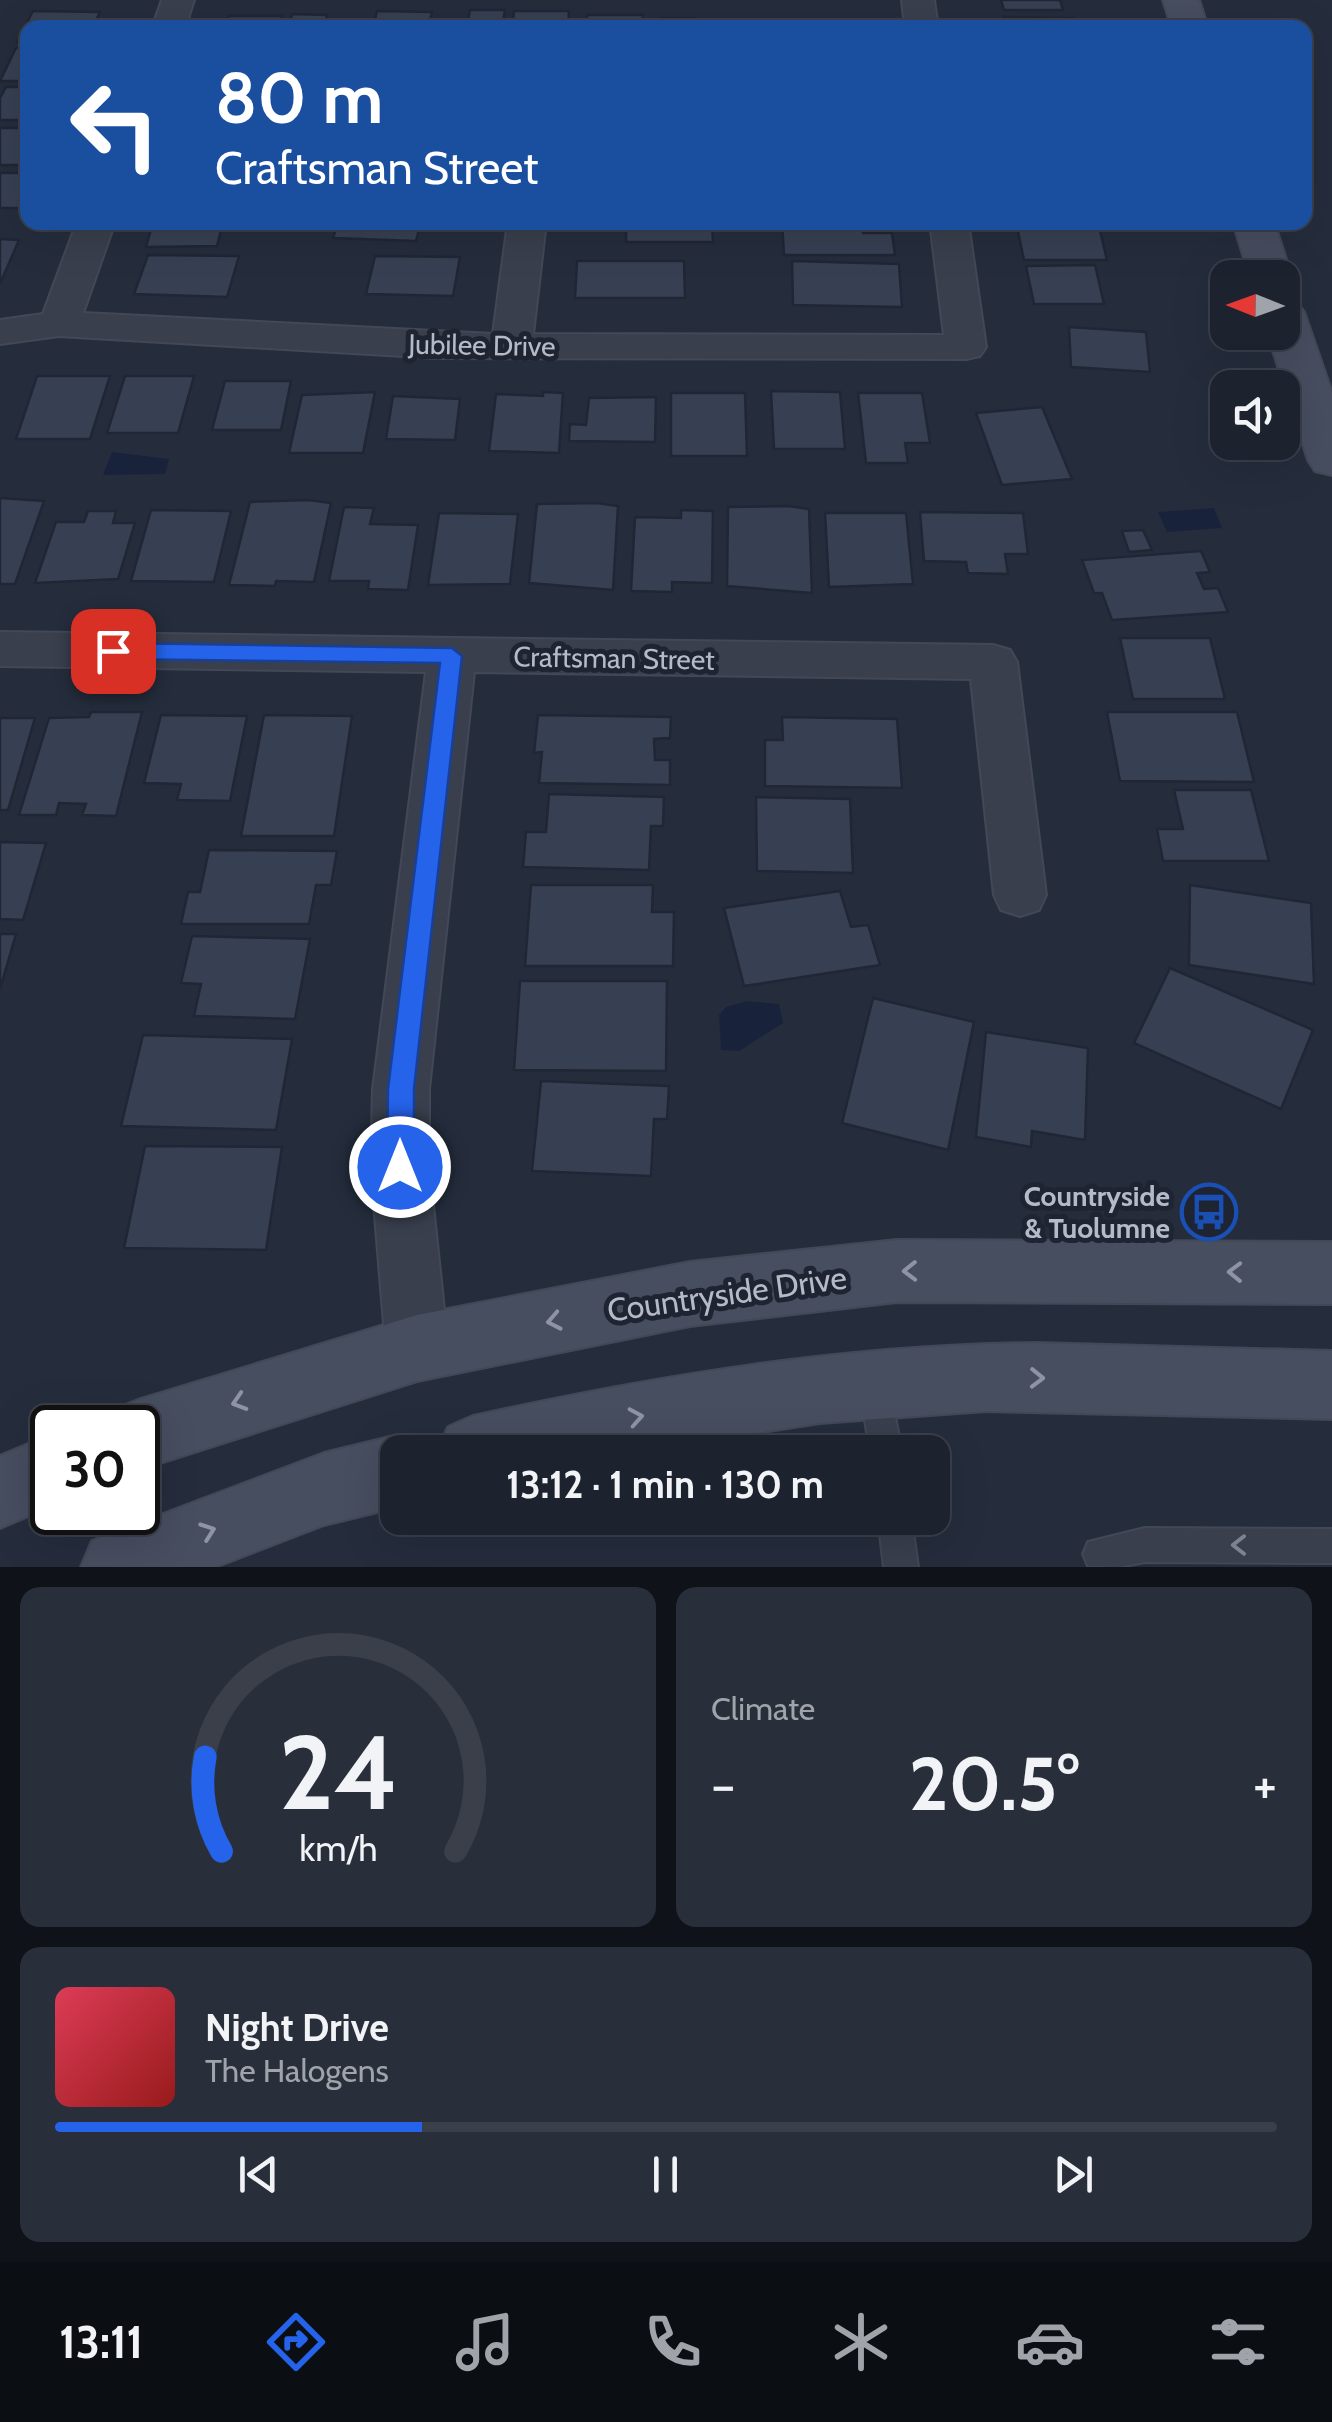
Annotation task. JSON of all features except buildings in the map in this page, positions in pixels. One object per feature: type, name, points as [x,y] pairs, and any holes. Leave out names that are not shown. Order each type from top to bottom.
[{"type":"street","points":[[59,324],[93,230]]},
{"type":"street","points":[[512,345],[525,230]]},
{"type":"street","name":"Jubilee Drive","points":[[0,332],[59,324],[438,346],[966,346],[949,230]]},
{"type":"street","points":[[1255,230],[1265,260]]},
{"type":"street","points":[[1295,350],[1332,460]]},
{"type":"street","name":"Craftsman Street","points":[[0,650],[993,662],[1020,895]]},
{"type":"street","points":[[417,1348],[400,1167],[401,1089],[452,656]]},
{"type":"street","name":"Countryside Drive","points":[[160,1428],[417,1348],[690,1294],[828,1276],[972,1270],[1332,1273]]},
{"type":"street","points":[[553,1435],[671,1410],[876,1383],[1004,1378],[1332,1385]]},
{"type":"street","points":[[118,1567],[324,1489],[380,1475]]},
{"type":"street","points":[[0,1492],[30,1479]]},
{"type":"lane","points":[[876,1383],[884,1435]]},
{"type":"lane","points":[[898,1535],[901,1567]]},
{"type":"lane","points":[[1100,1554],[1145,1545],[1332,1546]]},
{"type":"water","points":[[112,452],[169,459],[165,474],[103,475]]},
{"type":"water","points":[[1214,508],[1222,528],[1167,532],[1158,512]]},
{"type":"water","points":[[747,1001],[779,1004],[783,1023],[739,1051],[721,1050],[719,1015],[726,1007]]},
{"type":"place","name":"Countryside & Tuolumne","points":[[1209,1212]]},
{"type":"route","points":[[113,651],[452,656],[401,1089],[400,1167]]}]
